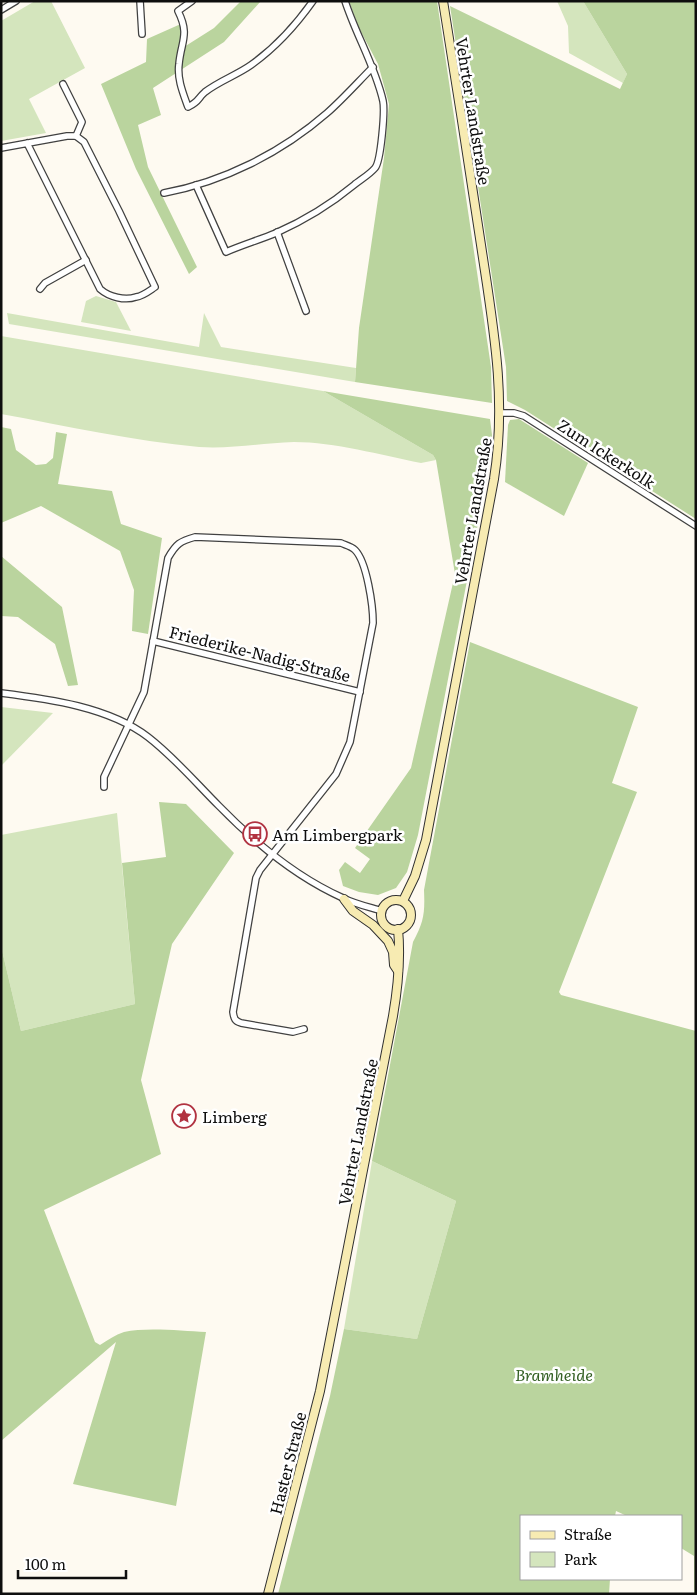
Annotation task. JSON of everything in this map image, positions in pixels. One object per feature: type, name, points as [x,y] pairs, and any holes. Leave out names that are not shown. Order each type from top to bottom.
[{"type":"main road","name":"Vehrter Landstraße","points":[[403,901],[415,876],[430,820],[495,470],[500,413],[497,356],[443,1]]},
{"type":"main road","points":[[344,899],[353,911],[373,925],[388,941],[393,952],[394,965],[399,973]]},
{"type":"main road","points":[[394,900],[403,901],[409,907],[410,919],[405,926],[398,929],[392,928],[384,922],[382,911],[389,902],[394,900]]},
{"type":"main road","name":"Vehrter Landstraße","points":[[327,1339],[393,1016],[399,973],[398,929]]},
{"type":"main road","name":"Haster Straße","points":[[268,1594],[318,1400],[327,1339]]},
{"type":"street","points":[[1,10],[16,1]]},
{"type":"street","points":[[140,1],[142,34]]},
{"type":"street","points":[[192,1],[178,11],[184,23],[184,43],[178,65],[180,82],[188,107],[197,103],[204,93],[252,64],[269,50],[298,22],[313,1]]},
{"type":"street","points":[[196,185],[226,252],[277,232],[318,210],[375,168],[379,161],[384,103],[373,67],[356,32],[345,1]]},
{"type":"street","points":[[164,193],[196,185],[223,175],[252,163],[286,143],[327,113],[373,67]]},
{"type":"street","points":[[63,84],[82,122],[76,136]]},
{"type":"street","points":[[1,148],[27,143],[67,136],[76,136],[84,142],[155,287],[138,297],[131,298],[106,294],[100,289],[27,143]]},
{"type":"street","points":[[277,232],[306,312]]},
{"type":"street","points":[[40,289],[45,283],[86,260]]},
{"type":"street","name":"Zum Ickerkolk","points":[[500,413],[514,413],[524,416],[696,526]]},
{"type":"street","points":[[104,787],[104,777],[144,692],[168,558],[174,548],[183,540],[195,537],[340,543],[354,548],[362,559],[373,608],[373,623],[350,742],[336,774],[271,854],[256,878],[233,1012],[236,1022],[293,1032],[304,1029]]},
{"type":"street","name":"Friederike-Nadig-Straße","points":[[153,641],[360,692]]},
{"type":"street","points":[[1,693],[31,696],[70,704],[102,714],[148,736],[226,813],[271,854],[297,872],[344,899],[382,911]]},
{"type":"green space","points":[[35,1],[51,1],[85,68],[29,99],[46,133],[1,141],[1,21]]},
{"type":"green space","points":[[241,1],[261,1],[224,42],[153,88],[161,115],[138,125],[148,167],[197,267],[189,274],[136,169],[101,84],[146,62],[147,39],[183,23],[184,47],[214,28]]},
{"type":"green space","points":[[349,1],[437,1],[491,367],[492,403],[355,382],[359,328],[384,158],[389,104],[378,64],[359,28]]},
{"type":"green space","points":[[557,1],[583,1],[627,74],[623,83],[569,53],[568,26]]},
{"type":"green space","points":[[583,1],[696,1],[696,519],[525,410],[507,401],[506,367],[450,6],[620,89],[627,74]]},
{"type":"green space","points":[[96,296],[116,302],[131,331],[81,322],[86,301]]},
{"type":"green space","points":[[7,313],[199,347],[204,313],[221,347],[356,368],[355,382],[9,324]]},
{"type":"green space","points":[[1,336],[323,391],[433,455],[436,460],[421,463],[325,444],[294,442],[199,447],[125,437],[1,414]]},
{"type":"green space","points":[[323,391],[490,419],[492,435],[490,461],[418,835],[407,872],[396,888],[378,895],[359,892],[343,886],[339,870],[345,862],[360,873],[370,859],[355,848],[411,768],[455,574],[436,460],[433,455]]},
{"type":"green space","points":[[519,419],[588,463],[564,516],[505,482],[508,425],[510,420]]},
{"type":"green space","points":[[1,427],[11,429],[16,450],[36,465],[46,464],[53,458],[56,432],[67,434],[58,484],[112,491],[121,524],[162,538],[148,634],[132,631],[134,590],[120,551],[41,506],[1,523]]},
{"type":"green space","points":[[1,556],[62,607],[78,685],[68,686],[55,644],[18,617],[1,616]]},
{"type":"green space","name":"Bramheide","points":[[470,642],[638,707],[612,783],[637,792],[559,992],[561,995],[696,1031],[696,1594],[694,1594],[694,1556],[682,1549],[682,1515],[625,1515],[616,1511],[615,1515],[520,1515],[520,1580],[610,1580],[609,1594],[278,1594],[330,1396],[344,1329],[417,1339],[456,1201],[372,1161],[413,942],[423,917],[424,890]]},
{"type":"green space","points":[[1,707],[53,713],[1,766]]},
{"type":"green space","points":[[159,802],[186,804],[234,853],[172,944],[141,1080],[161,1154],[44,1210],[95,1342],[100,1345],[121,1333],[143,1330],[206,1332],[176,1506],[73,1484],[116,1342],[1,1441],[1,946],[21,1031],[135,1004],[122,863],[166,857]]},
{"type":"green space","points":[[117,813],[135,1004],[21,1031],[1,946],[1,835]]},
{"type":"green space","points":[[372,1161],[456,1201],[417,1339],[344,1329]]},
{"type":"place","name":"Am Limbergpark","points":[[255,834]]},
{"type":"place","name":"Limberg","points":[[184,1116]]}]
